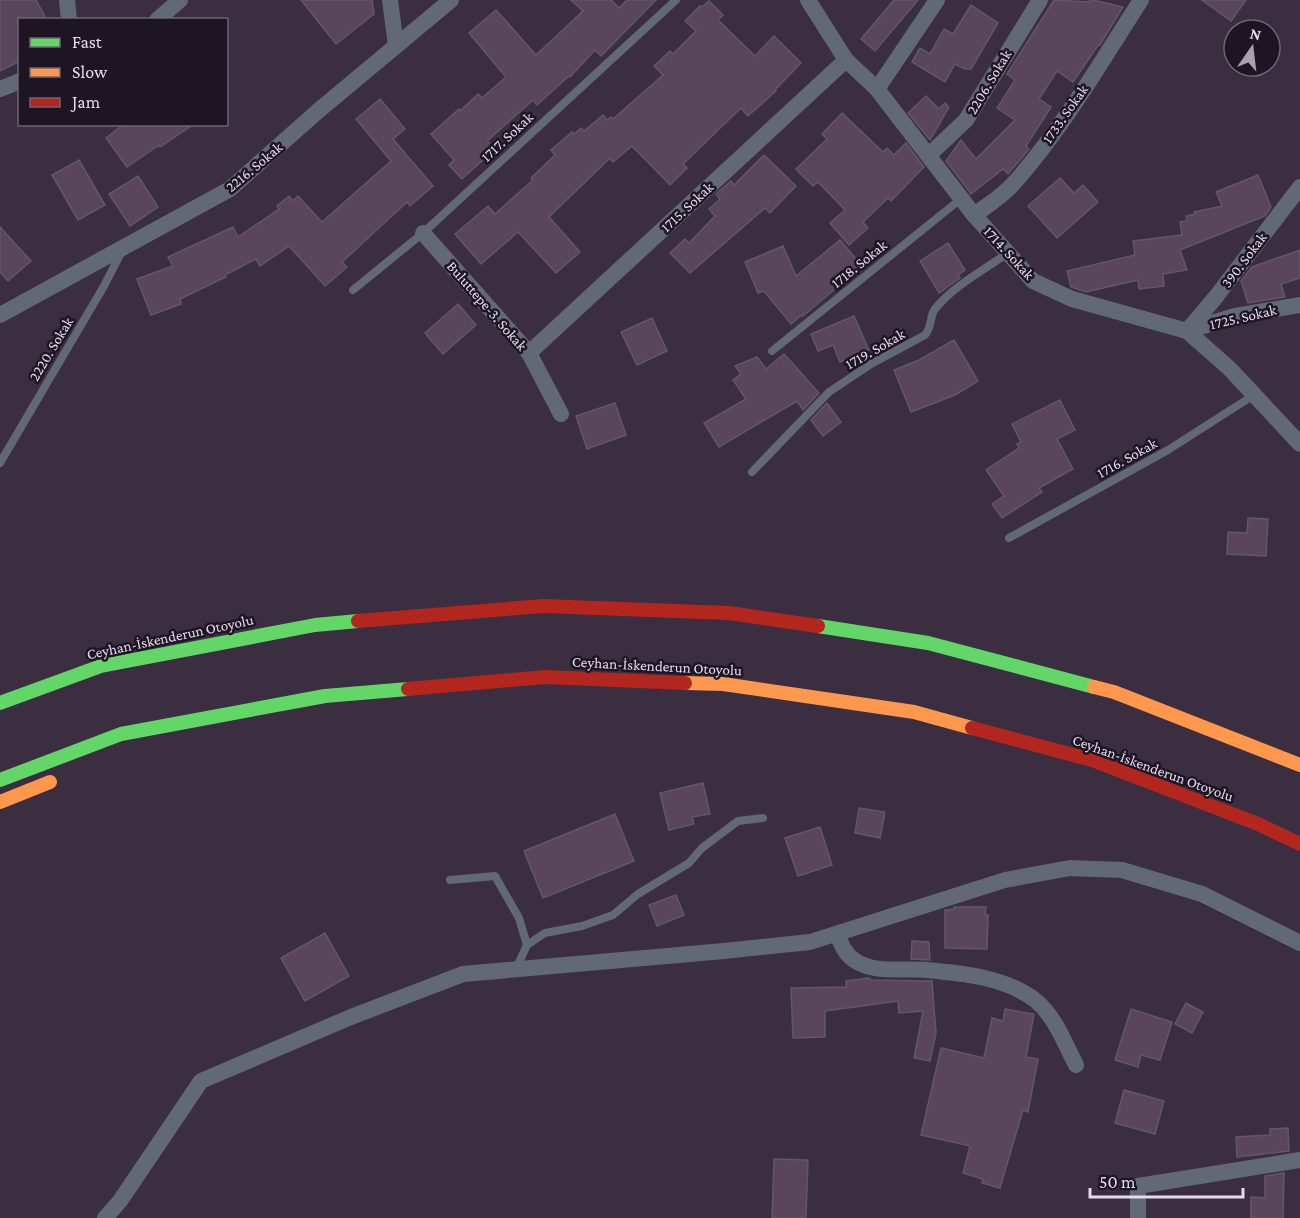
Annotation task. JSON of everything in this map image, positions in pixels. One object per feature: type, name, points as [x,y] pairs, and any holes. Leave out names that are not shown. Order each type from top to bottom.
[{"type":"highway","name":"Ceyhan-İskenderun Otoyolu","points":[[0,703],[101,666],[315,625],[543,606],[729,613],[928,643],[1114,692],[1300,765]]},
{"type":"highway","points":[[0,698],[101,666]]},
{"type":"highway","name":"Ceyhan-İskenderun Otoyolu","points":[[0,780],[121,734],[325,696],[545,677],[723,684],[903,711],[1092,760],[1258,824],[1300,844]]},
{"type":"highway","points":[[166,740],[325,696]]},
{"type":"highway","points":[[0,802],[66,775]]},
{"type":"street","points":[[67,0],[69,18]]},
{"type":"street","points":[[159,18],[180,0]]},
{"type":"street","points":[[390,0],[396,46]]},
{"type":"street","name":"2216. Sokak","points":[[0,315],[230,189],[452,0]]},
{"type":"street","name":"1714. Sokak","points":[[808,0],[846,60],[877,89],[974,215],[1033,281],[1072,299],[1187,331],[1230,369],[1300,444]]},
{"type":"street","points":[[877,89],[937,0]]},
{"type":"street","name":"2206. Sokak","points":[[929,155],[966,120],[1040,0]]},
{"type":"street","name":"1733. Sokak","points":[[974,215],[1014,184],[1067,115],[1141,0]]},
{"type":"street","name":"1715. Sokak","points":[[529,353],[846,60]]},
{"type":"street","points":[[0,89],[18,82]]},
{"type":"street","name":"390. Sokak","points":[[1187,331],[1300,187]]},
{"type":"street","name":"Buluttepe-3. Sokak","points":[[423,233],[529,353],[561,414]]},
{"type":"street","name":"1725. Sokak","points":[[1187,331],[1235,316],[1300,305]]},
{"type":"street","points":[[105,1218],[120,1201],[201,1081],[351,1017],[463,974],[810,942],[1005,880],[1070,868],[1122,870],[1202,894],[1300,943]]},
{"type":"street","points":[[837,934],[847,954],[864,966],[961,974],[1016,988],[1046,1010],[1076,1065]]},
{"type":"street","points":[[1138,1218],[1138,1186],[1300,1160]]},
{"type":"lane","name":"1717. Sokak","points":[[353,290],[423,233],[676,0]]},
{"type":"lane","name":"1718. Sokak","points":[[772,351],[962,198]]},
{"type":"lane","name":"2220. Sokak","points":[[0,463],[104,286],[124,247]]},
{"type":"lane","name":"1719. Sokak","points":[[752,472],[830,392],[871,364],[925,335],[931,328],[933,312],[947,296],[1008,253]]},
{"type":"lane","name":"1716. Sokak","points":[[1009,538],[1168,450],[1254,395]]},
{"type":"lane","points":[[515,969],[527,945],[544,933],[582,926],[613,915],[638,894],[689,863],[702,848],[738,821],[763,818]]},
{"type":"lane","points":[[450,880],[495,876],[519,918],[527,945]]},
{"type":"building","points":[[0,0],[36,0],[46,18],[18,18],[18,62],[0,71]]},
{"type":"building","points":[[301,0],[372,0],[374,14],[336,44]]},
{"type":"building","points":[[571,0],[611,0],[619,8],[627,0],[656,0],[601,56],[595,50],[570,77],[537,105],[533,100],[487,141],[495,149],[462,179],[449,165],[454,160],[431,134],[478,94],[482,98],[506,77],[469,33],[496,10],[536,55],[583,11]]},
{"type":"building","points":[[894,0],[918,0],[875,51],[861,39]]},
{"type":"building","points":[[1054,0],[1089,2],[1093,0],[1123,7],[1100,45],[1073,82],[1057,71],[1039,99],[1051,107],[1026,146],[1029,149],[1008,174],[1003,169],[971,194],[946,161],[961,140],[976,159],[1015,120],[997,108],[1015,80],[1007,74]]},
{"type":"building","points":[[1202,0],[1246,0],[1233,18],[1227,18]]},
{"type":"building","points":[[709,1],[723,15],[718,20],[755,56],[774,36],[801,63],[776,91],[748,116],[741,108],[683,164],[687,168],[670,185],[632,146],[613,162],[610,158],[549,217],[580,252],[556,273],[518,232],[481,264],[455,234],[488,206],[495,214],[533,180],[531,178],[555,155],[551,150],[572,132],[574,134],[581,128],[584,131],[603,115],[607,120],[611,117],[613,119],[663,75],[654,66],[670,51],[673,54],[696,31],[685,21],[700,6],[702,7]]},
{"type":"building","points":[[971,5],[998,23],[971,69],[955,64],[945,82],[912,62],[920,48],[930,54],[944,29],[953,34]]},
{"type":"building","points":[[926,96],[939,109],[945,103],[949,107],[930,140],[908,113]]},
{"type":"building","points":[[380,99],[405,129],[393,139],[433,186],[410,206],[407,202],[342,262],[347,267],[325,286],[289,246],[260,266],[256,259],[225,275],[226,277],[180,299],[181,304],[151,315],[137,279],[173,266],[168,257],[233,227],[238,237],[279,209],[277,206],[289,196],[293,201],[298,196],[322,222],[391,161],[356,119]]},
{"type":"building","points":[[842,113],[883,152],[887,148],[894,155],[906,143],[924,167],[891,201],[888,198],[863,222],[868,228],[849,245],[830,223],[845,210],[818,182],[813,186],[796,169],[827,139],[822,134]]},
{"type":"building","points":[[121,126],[191,126],[127,167],[106,138]]},
{"type":"building","points":[[764,155],[796,186],[770,213],[765,208],[690,273],[670,253],[685,239],[689,243],[715,216],[709,209],[720,199],[716,194],[731,181],[734,185]]},
{"type":"building","points":[[79,160],[105,205],[78,220],[52,175]]},
{"type":"building","points":[[1258,175],[1271,207],[1265,216],[1180,250],[1187,270],[1163,274],[1164,286],[1139,289],[1138,280],[1086,292],[1071,287],[1067,271],[1135,255],[1133,241],[1182,235],[1180,222],[1187,221],[1186,216],[1222,206],[1216,192]]},
{"type":"building","points":[[138,176],[158,207],[130,226],[109,194]]},
{"type":"building","points":[[1060,178],[1074,193],[1083,185],[1098,202],[1057,238],[1028,206]]},
{"type":"building","points":[[0,227],[31,261],[8,281],[0,272]]},
{"type":"building","points":[[840,240],[862,266],[791,324],[764,291],[758,293],[745,262],[783,246],[796,276]]},
{"type":"building","points":[[948,243],[965,270],[958,275],[960,278],[939,293],[920,261]]},
{"type":"building","points":[[1300,250],[1300,278],[1281,284],[1285,297],[1248,303],[1241,281],[1252,267]]},
{"type":"building","points":[[458,304],[476,325],[443,354],[425,333]]},
{"type":"building","points":[[854,316],[869,350],[840,362],[833,345],[818,351],[811,334]]},
{"type":"building","points":[[652,318],[667,351],[637,365],[621,332]]},
{"type":"building","points":[[954,340],[978,381],[955,395],[911,412],[894,370],[919,360]]},
{"type":"building","points":[[784,354],[819,393],[803,410],[797,401],[719,447],[704,423],[746,399],[733,380],[741,374],[735,366],[757,357],[766,369]]},
{"type":"building","points":[[1060,400],[1075,430],[1057,439],[1073,469],[1039,488],[1042,492],[1002,518],[992,504],[1004,496],[986,470],[1019,448],[1017,444],[1021,442],[1012,424]]},
{"type":"building","points":[[615,403],[626,435],[587,449],[576,416]]},
{"type":"building","points":[[827,403],[841,422],[823,436],[811,420]]},
{"type":"building","points":[[1248,518],[1268,519],[1266,556],[1227,554],[1228,532],[1247,533]]},
{"type":"building","points":[[703,783],[710,814],[692,817],[694,824],[669,830],[660,793]]},
{"type":"building","points":[[859,808],[885,812],[880,838],[855,833]]},
{"type":"building","points":[[615,814],[634,861],[543,898],[524,851]]},
{"type":"building","points":[[820,827],[832,865],[798,876],[785,838]]},
{"type":"building","points":[[676,895],[684,915],[657,926],[649,905]]},
{"type":"building","points":[[954,907],[986,907],[985,915],[988,915],[987,949],[945,948],[945,910],[954,909]]},
{"type":"building","points":[[325,933],[349,976],[305,1001],[281,958]]},
{"type":"building","points":[[912,941],[929,942],[930,960],[911,959]]},
{"type":"building","points":[[869,978],[871,980],[932,981],[936,1033],[930,1061],[914,1058],[923,1011],[899,1013],[898,1001],[825,1011],[825,1037],[793,1038],[791,988],[846,987],[846,981]]},
{"type":"building","points":[[1186,1003],[1203,1012],[1192,1033],[1175,1024]]},
{"type":"building","points":[[1005,1009],[1034,1014],[1026,1057],[1038,1059],[1028,1112],[1023,1110],[1000,1188],[982,1183],[983,1179],[963,1173],[970,1146],[921,1135],[941,1048],[984,1058],[992,1018],[1003,1021]]},
{"type":"building","points":[[1131,1009],[1172,1022],[1160,1060],[1141,1055],[1138,1067],[1115,1060]]},
{"type":"building","points":[[1124,1090],[1164,1101],[1155,1134],[1115,1123]]},
{"type":"building","points":[[1288,1128],[1289,1151],[1237,1157],[1236,1137],[1270,1135],[1270,1129]]},
{"type":"building","points":[[774,1159],[808,1160],[806,1218],[772,1218]]},
{"type":"building","points":[[1284,1173],[1283,1218],[1251,1218],[1251,1197],[1265,1198],[1265,1176]]},
{"type":"traffic: fast","points":[[0,703],[101,666],[315,625],[358,621]]},
{"type":"traffic: fast","points":[[818,626],[928,643],[1094,687]]},
{"type":"traffic: fast","points":[[0,780],[121,734],[325,696],[408,689]]},
{"type":"traffic: slow","points":[[685,683],[723,684],[914,712],[972,728]]},
{"type":"traffic: slow","points":[[1094,687],[1114,692],[1300,765]]},
{"type":"traffic: slow","points":[[0,802],[50,782]]},
{"type":"traffic: jam","points":[[358,621],[543,606],[729,613],[818,626]]},
{"type":"traffic: jam","points":[[408,689],[545,677],[685,683]]},
{"type":"traffic: jam","points":[[972,728],[1092,760],[1258,824],[1300,844]]}]
